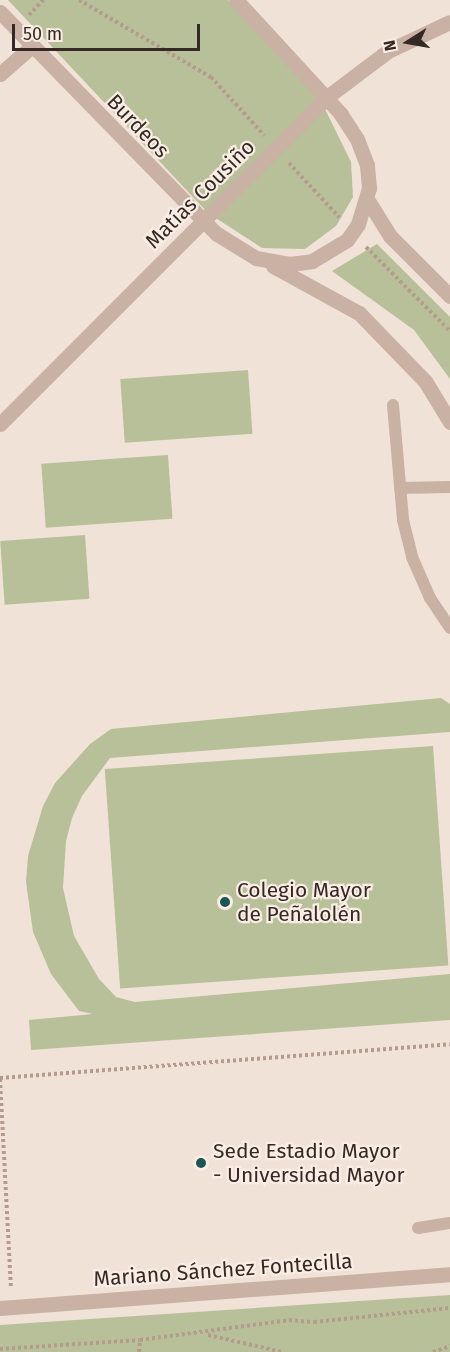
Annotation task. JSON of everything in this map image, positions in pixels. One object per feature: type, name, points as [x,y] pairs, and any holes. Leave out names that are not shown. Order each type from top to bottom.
[{"type":"street","name":"Burdeos","points":[[236,0],[327,97],[350,126],[363,152],[369,177],[367,199],[353,232],[326,255],[288,264],[256,258]]},
{"type":"street","name":"Burdeos","points":[[0,12],[202,221],[256,258],[359,313],[425,381],[450,422]]},
{"type":"street","name":"Matías Cousiño","points":[[0,424],[327,97],[388,51],[450,22]]},
{"type":"street","points":[[0,74],[32,46]]},
{"type":"street","points":[[367,199],[390,236],[450,296]]},
{"type":"street","name":"Mariano Sánchez Fontecilla","points":[[6,1307],[450,1274]]},
{"type":"lane","points":[[393,405],[400,488],[412,557],[430,598],[450,628]]},
{"type":"lane","points":[[400,488],[450,487]]},
{"type":"lane","points":[[418,1227],[450,1223]]},
{"type":"path","points":[[6,1307],[0,1079],[450,1044]]},
{"type":"path","points":[[0,1348],[140,1340],[204,1334],[289,1320],[314,1322],[450,1308]]},
{"type":"path","points":[[204,1334],[282,1352]]},
{"type":"path","points":[[139,1352],[140,1340]]},
{"type":"path","points":[[433,1352],[450,1346]]},
{"type":"green space","points":[[8,0],[228,0],[323,105],[351,162],[353,197],[336,226],[305,249],[262,248],[208,213]]},
{"type":"green space","points":[[377,244],[450,317],[450,379],[414,330],[332,271]]},
{"type":"green space","points":[[248,370],[252,434],[125,443],[120,379]]},
{"type":"green space","points":[[168,455],[172,519],[46,528],[41,464]]},
{"type":"green space","points":[[85,535],[89,599],[5,605],[0,541]]},
{"type":"green space","points":[[441,698],[450,704],[450,732],[110,758],[82,796],[72,818],[66,841],[63,888],[74,936],[99,979],[116,997],[135,1002],[450,974],[450,1020],[31,1050],[29,1020],[93,1014],[79,1011],[51,974],[33,932],[26,882],[28,856],[43,806],[55,783],[90,744],[111,729]]},
{"type":"green space","points":[[433,746],[448,965],[120,988],[105,769]]},
{"type":"green space","points":[[450,1295],[450,1352],[0,1352],[0,1325]]},
{"type":"place","name":"Colegio Mayor de Peñalolén","points":[[225,902]]},
{"type":"place","name":"Sede Estadio Mayor - Universidad Mayor","points":[[201,1163]]}]
